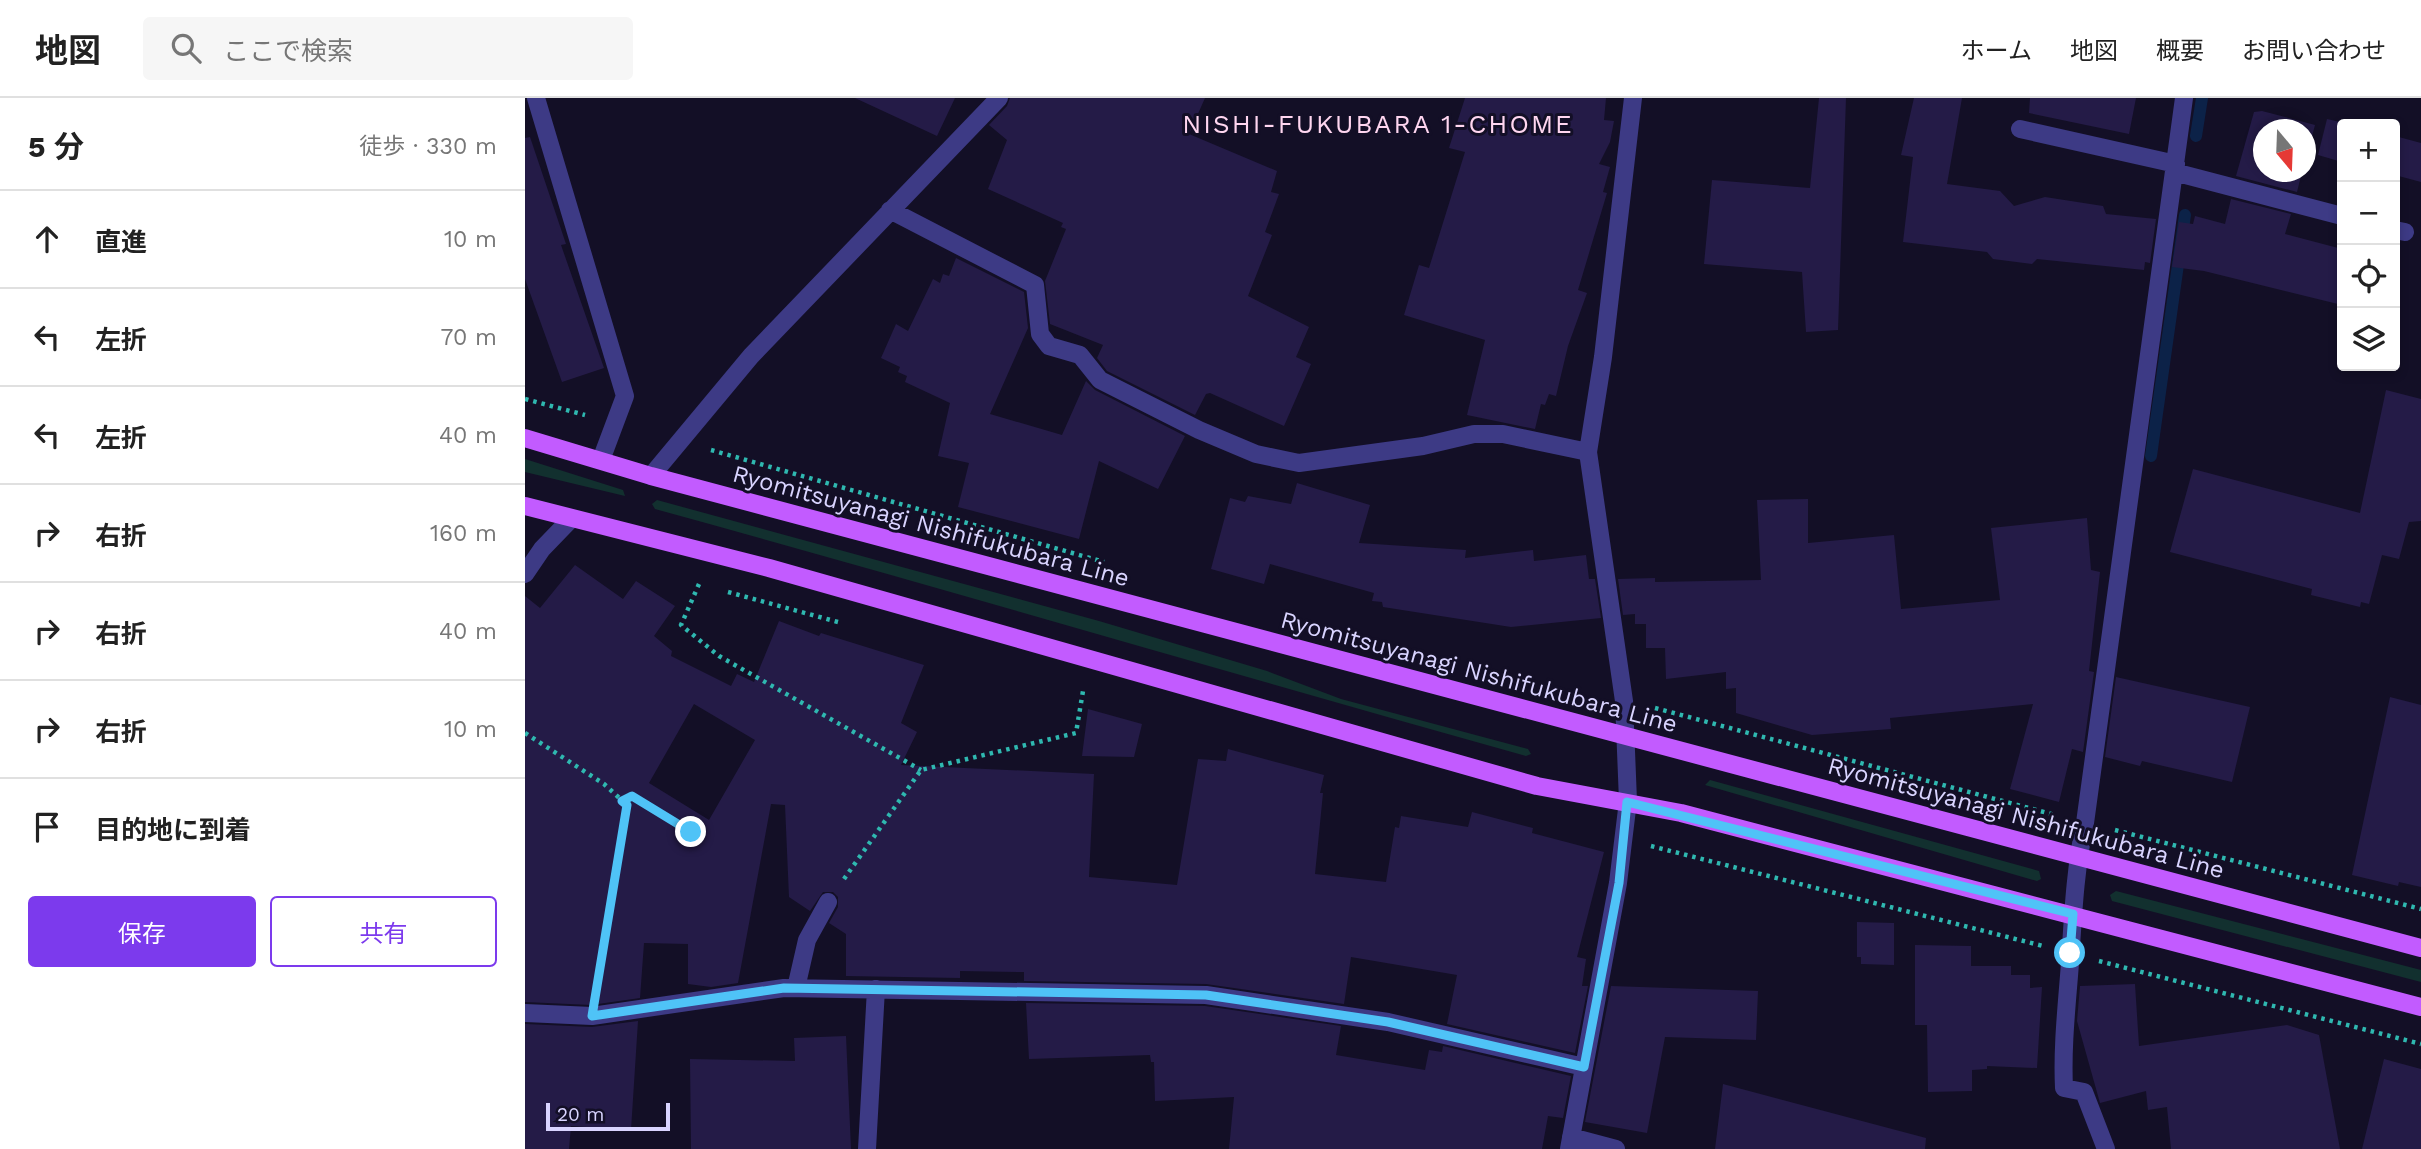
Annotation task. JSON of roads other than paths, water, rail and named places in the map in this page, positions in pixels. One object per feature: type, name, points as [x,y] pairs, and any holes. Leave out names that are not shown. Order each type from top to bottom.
[{"type":"main road","name":"Ryomitsuyanagi Nishifukubara Line","points":[[525,438],[651,476],[2421,948]]},
{"type":"main road","points":[[525,506],[570,520],[769,568],[1537,786],[1627,802],[2073,914],[2421,1007]]},
{"type":"street","points":[[536,98],[625,396],[601,460]]},
{"type":"street","points":[[651,476],[751,356],[999,98]]},
{"type":"street","points":[[1616,1149],[1570,1143],[1619,883],[1627,802],[1627,736],[1588,452],[1603,356],[1633,98]]},
{"type":"street","points":[[2106,1149],[2084,1092],[2064,1088],[2063,1059],[2070,953],[2078,858],[2185,98]]},
{"type":"street","points":[[2020,129],[2175,168],[2337,215]]},
{"type":"street","points":[[890,210],[1034,285],[1039,334],[1049,346],[1080,355],[1100,380],[1199,430],[1256,454],[1300,463],[1423,446],[1474,434],[1503,434],[1588,452]]},
{"type":"street","points":[[525,574],[541,549],[570,520]]},
{"type":"street","points":[[796,988],[807,940],[828,901]]},
{"type":"street","points":[[525,1013],[592,1016],[796,988],[1206,995],[1388,1022],[1584,1067]]},
{"type":"street","points":[[867,1149],[876,989]]},
{"type":"waterway","points":[[2196,136],[2202,98]]},
{"type":"waterway","points":[[2151,456],[2185,215]]},
{"type":"district","name":"NISHI-FUKUBARA 1-CHOME","points":[[1378,124]]}]
